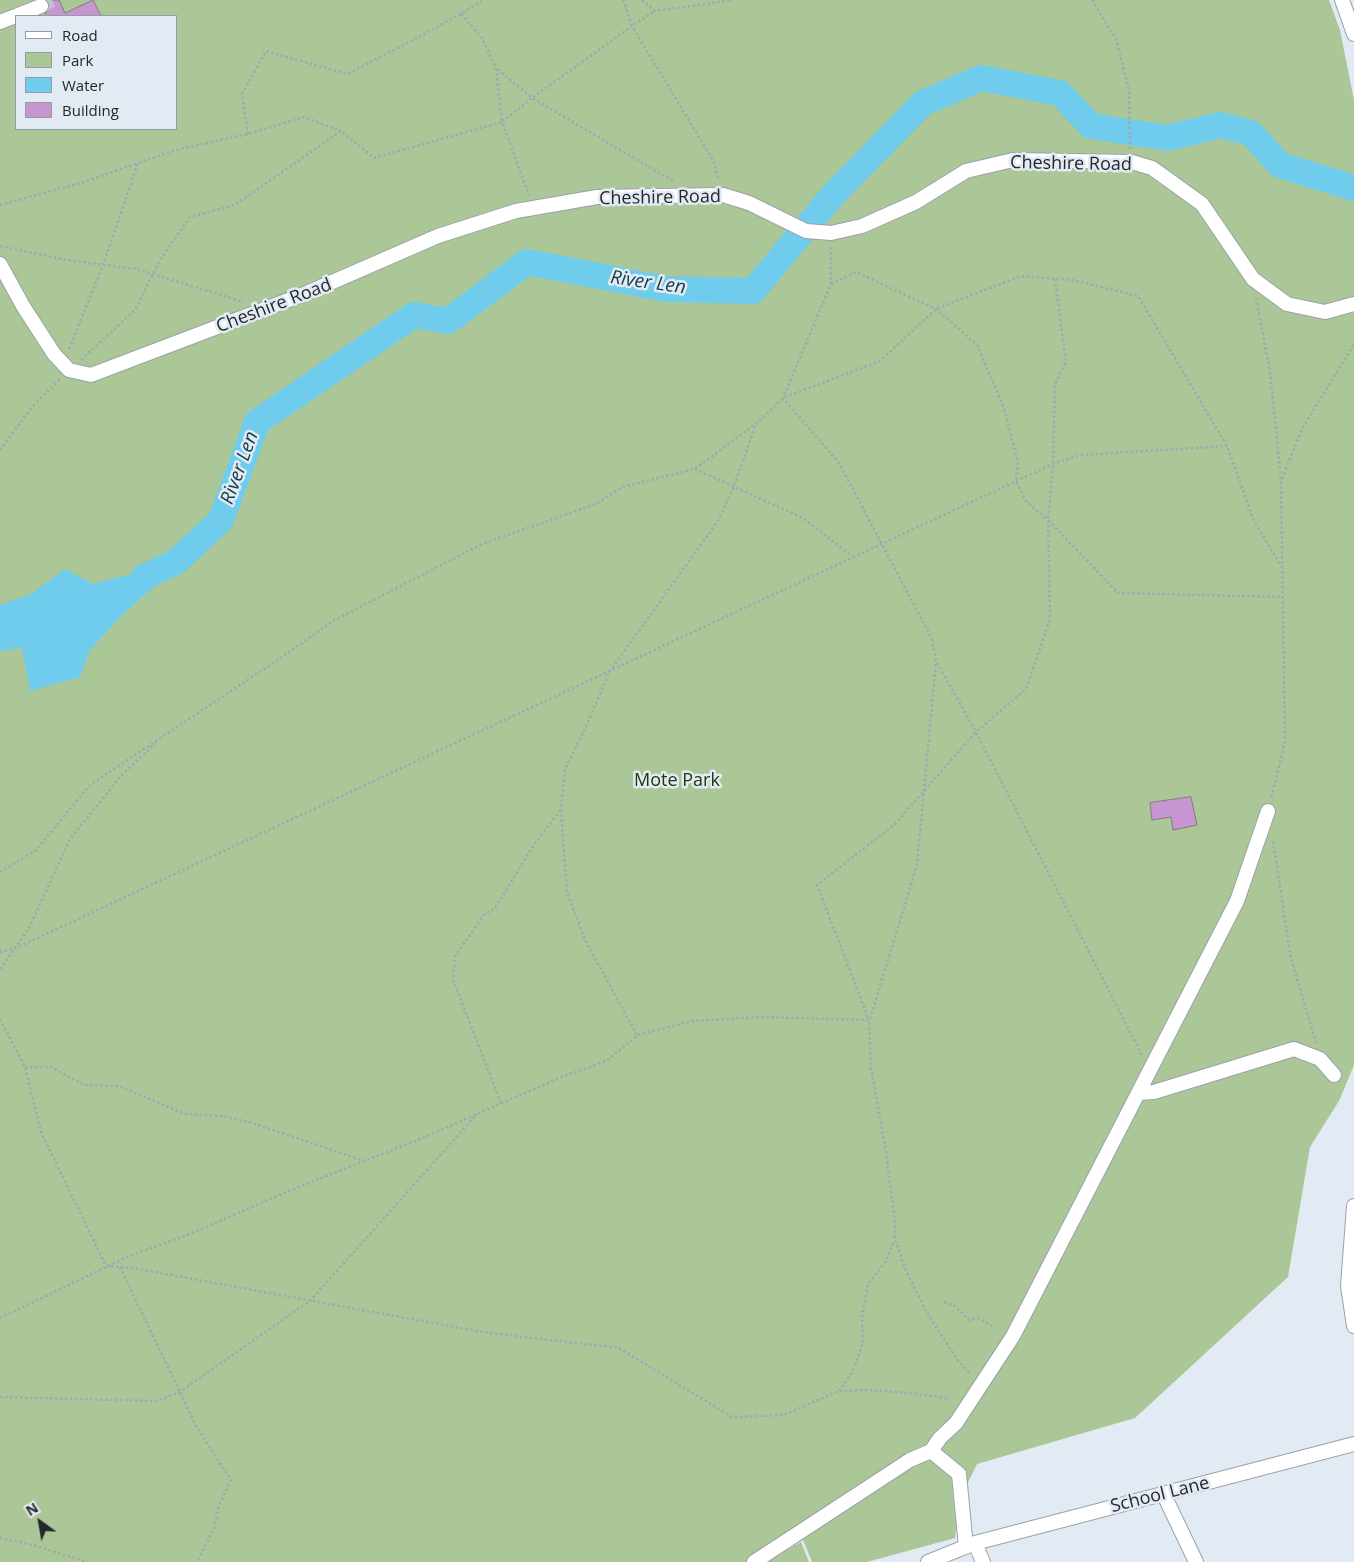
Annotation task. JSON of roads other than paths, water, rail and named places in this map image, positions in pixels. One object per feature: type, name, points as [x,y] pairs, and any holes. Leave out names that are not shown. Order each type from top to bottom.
[{"type":"street","points":[[1342,0],[1354,34]]},
{"type":"street","points":[[18,15],[41,6]]},
{"type":"street","points":[[0,22],[15,16]]},
{"type":"street","name":"Cheshire Road","points":[[0,264],[36,326],[66,366],[91,375],[267,309],[438,236],[516,211],[597,197],[723,195],[749,203],[806,231],[831,233],[862,226],[916,202],[966,172],[1013,160],[1132,162],[1152,168],[1202,204],[1252,279],[1287,304],[1325,312],[1354,304]]},
{"type":"street","points":[[754,1562],[910,1460],[931,1451],[940,1438],[956,1423],[1013,1336],[1237,901],[1268,812]]},
{"type":"street","points":[[1138,1093],[1154,1092],[1294,1049],[1320,1059],[1334,1075]]},
{"type":"street","points":[[1354,1206],[1348,1286],[1354,1326]]},
{"type":"street","name":"School Lane","points":[[928,1562],[971,1545],[1354,1444]]},
{"type":"street","points":[[931,1451],[959,1474],[971,1545],[983,1562]]},
{"type":"street","points":[[1164,1494],[1196,1562]]},
{"type":"water","points":[[176,562],[161,580],[119,618],[90,650],[80,677],[30,691],[22,648],[0,651],[0,605],[31,594],[65,569],[93,584]]},
{"type":"waterway","name":"River Len","points":[[144,577],[176,562],[221,520],[257,422],[414,315],[448,321],[527,262],[666,289],[753,291],[833,195],[923,103],[981,78],[1060,93],[1091,126],[1167,138],[1221,125],[1251,133],[1280,165],[1354,188]]},
{"type":"tunnel","points":[[41,6],[52,0]]},
{"type":"park label","name":"Mote Park","points":[[677,781]]}]
